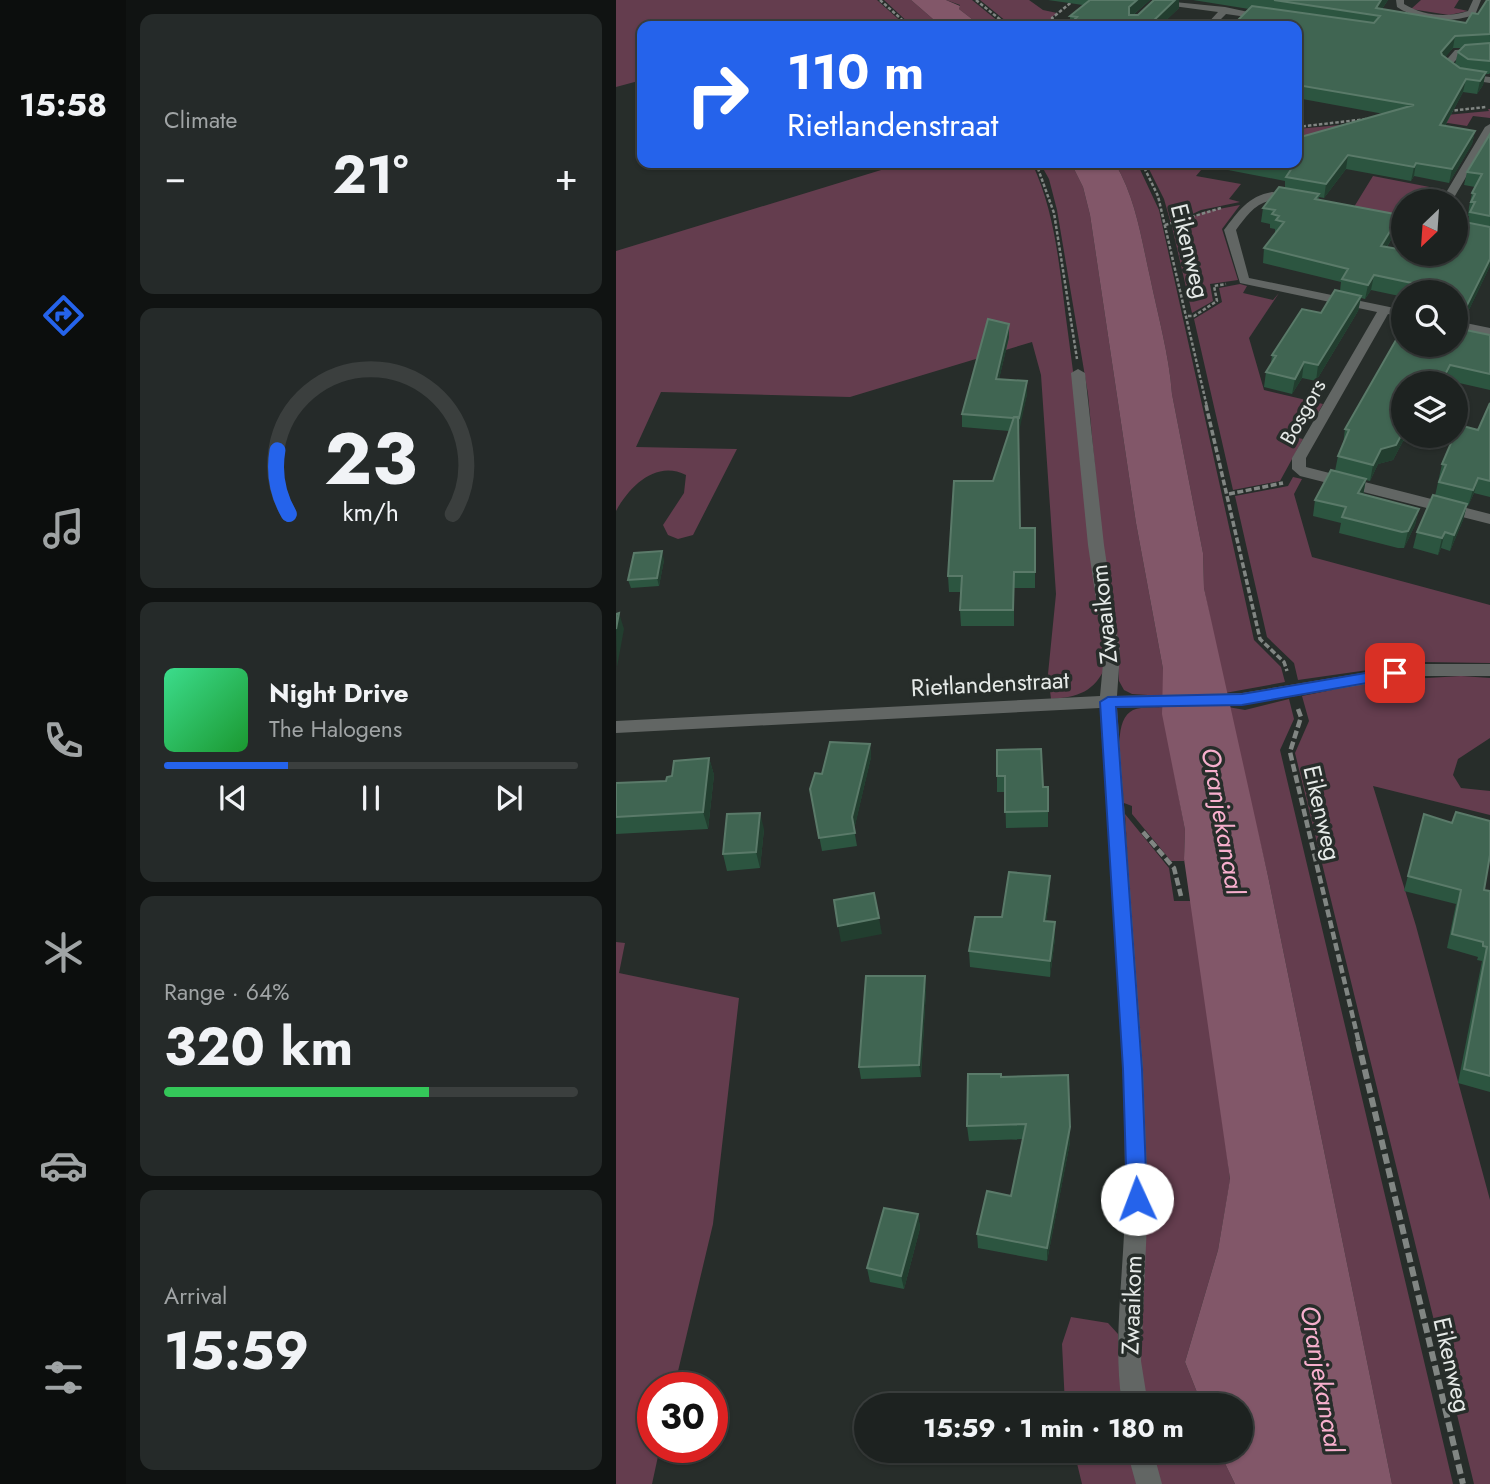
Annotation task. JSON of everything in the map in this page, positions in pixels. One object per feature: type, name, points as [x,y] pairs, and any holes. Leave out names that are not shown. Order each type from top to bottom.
[{"type":"street","points":[[1152,6],[1158,0],[1280,19]]},
{"type":"street","points":[[1402,4],[1446,17],[1472,13],[1477,0]]},
{"type":"street","points":[[1214,21],[1225,10]]},
{"type":"street","points":[[1490,51],[1458,52],[1446,66],[1461,76],[1490,80]]},
{"type":"street","points":[[1453,189],[1490,127]]},
{"type":"street","points":[[1312,202],[1273,194],[1255,199],[1230,230],[1244,281],[1391,311]]},
{"type":"street","points":[[1468,231],[1490,236]]},
{"type":"street","name":"Bosgors","points":[[1299,469],[1299,458],[1384,310]]},
{"type":"street","points":[[1468,328],[1487,332],[1490,318]]},
{"type":"street","name":"Zwaaikom","points":[[1077,373],[1096,545],[1112,653],[1108,702],[1132,1069],[1137,1199],[1129,1361],[1133,1393]]},
{"type":"street","points":[[1299,469],[1305,473],[1490,519]]},
{"type":"street","name":"Rietlandenstraat","points":[[616,727],[1108,702],[1242,699],[1416,670],[1490,670]]},
{"type":"street","points":[[1143,1463],[1149,1484]]},
{"type":"path","points":[[880,0],[903,21]]},
{"type":"path","points":[[976,0],[1002,21]]},
{"type":"path","points":[[1056,21],[1052,18],[1074,0]]},
{"type":"path","points":[[1442,112],[1490,107]]},
{"type":"path","points":[[1302,126],[1366,120]]},
{"type":"path","points":[[1038,168],[1054,213],[1077,373]]},
{"type":"path","name":"Eikenweg","points":[[1144,168],[1158,196],[1166,225],[1261,639],[1284,663],[1301,718],[1290,752],[1463,1484]]},
{"type":"path","points":[[1166,225],[1214,210]]},
{"type":"path","points":[[1188,316],[1194,316],[1217,301],[1214,286],[1244,281]]},
{"type":"path","name":"Bosgors","points":[[1229,494],[1279,485],[1299,469]]},
{"type":"path","points":[[1115,808],[1128,808],[1129,814],[1174,867],[1181,896]]},
{"type":"shaded area","points":[[616,0],[877,0],[900,21],[637,21],[637,81],[616,87]]},
{"type":"shaded area","points":[[884,0],[911,0],[935,21],[907,21]]},
{"type":"shaded area","points":[[946,0],[972,0],[998,21],[975,21],[959,9],[960,5]]},
{"type":"shaded area","points":[[980,0],[1029,0],[1043,10],[1057,13],[1051,18],[1055,21],[1006,21]]},
{"type":"shaded area","points":[[1421,0],[1459,0],[1454,8],[1468,11],[1449,15],[1411,9]]},
{"type":"shaded area","points":[[1490,109],[1490,118],[1473,116],[1467,126],[1448,123],[1302,138],[1302,129]]},
{"type":"shaded area","points":[[888,168],[1034,168],[1047,204],[1060,268],[1106,665],[1097,681],[1077,694],[1051,699],[1048,674],[1056,594],[1041,375],[1032,342],[850,397],[661,392],[636,447],[737,449],[693,535],[678,539],[668,535],[663,525],[684,493],[686,475],[675,471],[654,473],[636,485],[616,511],[616,251]]},
{"type":"shaded area","points":[[1043,168],[1074,168],[1083,187],[1090,215],[1136,523],[1163,669],[1164,696],[1132,694],[1124,690],[1119,681],[1117,632],[1103,553],[1088,394],[1057,210],[1049,179]]},
{"type":"shaded area","points":[[1118,168],[1139,168],[1159,210],[1254,640],[1281,667],[1285,682],[1225,693],[1204,588],[1203,553],[1163,335],[1137,218]]},
{"type":"shaded area","points":[[1148,168],[1203,168],[1196,176],[1241,184],[1229,199],[1240,202],[1201,210],[1171,224],[1164,199]]},
{"type":"shaded area","points":[[1373,176],[1440,189],[1391,189],[1391,214],[1354,207]]},
{"type":"shaded area","points":[[1240,205],[1222,229],[1238,280],[1210,284],[1213,301],[1192,313],[1172,227],[1203,212]]},
{"type":"shaded area","points":[[1240,284],[1247,286],[1243,293],[1273,300],[1279,293],[1249,338],[1264,390],[1323,404],[1314,420],[1296,416],[1285,435],[1303,439],[1280,481],[1233,490],[1194,319],[1222,302],[1219,288]]},
{"type":"shaded area","points":[[1293,477],[1302,479],[1294,494],[1312,557],[1490,605],[1490,663],[1424,662],[1298,680],[1294,663],[1267,637],[1235,496],[1288,486]]},
{"type":"shaded area","points":[[1461,676],[1490,678],[1490,738],[1458,759],[1453,775],[1461,788],[1490,791],[1490,815],[1373,786],[1416,926],[1490,1200],[1490,1484],[1474,1484],[1295,753],[1309,721],[1302,696],[1377,681]]},
{"type":"shaded area","points":[[1289,699],[1294,719],[1280,750],[1453,1484],[1392,1484],[1268,876],[1228,707],[1245,710]]},
{"type":"shaded area","points":[[1162,707],[1185,830],[1184,861],[1171,861],[1132,814],[1132,806],[1124,803],[1119,741],[1124,719],[1137,709]]},
{"type":"shaded area","points":[[1125,814],[1169,868],[1174,901],[1191,901],[1227,1154],[1230,1180],[1218,1250],[1185,1362],[1197,1393],[1140,1393],[1136,1358],[1136,993]]},
{"type":"shaded area","points":[[616,942],[625,943],[619,973],[739,998],[713,1224],[678,1372],[637,1372],[637,1463],[657,1463],[652,1484],[616,1484]]},
{"type":"shaded area","points":[[1071,1317],[1108,1323],[1118,1334],[1120,1393],[1064,1393],[1062,1344]]},
{"type":"shaded area","points":[[1077,1463],[1132,1463],[1137,1484],[1082,1484]]},
{"type":"shaded area","points":[[1151,1463],[1225,1463],[1235,1484],[1157,1484]]},
{"type":"water","points":[[911,0],[946,0],[960,6],[959,9],[975,21],[935,21]]},
{"type":"water","name":"Oranjekanaal","points":[[1074,168],[1118,168],[1128,190],[1141,233],[1166,350],[1203,553],[1204,588],[1268,876],[1392,1484],[1235,1484],[1225,1463],[1253,1463],[1253,1393],[1197,1393],[1185,1362],[1218,1250],[1230,1179],[1184,859],[1185,830],[1162,714],[1163,669],[1136,523],[1090,215],[1083,187]]},
{"type":"building","points":[[1090,0],[1137,0],[1129,7],[1129,15],[1138,15],[1154,0],[1175,0],[1153,21],[1081,21],[1070,16]]},
{"type":"building","points":[[1274,0],[1381,0],[1376,8],[1466,23],[1472,13],[1478,14],[1487,0],[1490,0],[1490,34],[1455,36],[1441,52],[1460,68],[1486,72],[1480,81],[1466,79],[1440,125],[1475,131],[1452,169],[1416,163],[1414,167],[1348,155],[1326,184],[1286,177],[1292,168],[1302,168],[1302,137],[1414,105],[1302,86],[1302,21],[1237,21],[1252,6],[1374,23],[1380,16]]},
{"type":"building","points":[[1490,43],[1490,61],[1468,59],[1458,52],[1465,45]]},
{"type":"building","points":[[1490,134],[1490,216],[1470,212],[1475,202],[1471,202],[1475,194],[1472,193],[1482,174],[1467,172]]},
{"type":"building","points":[[1279,187],[1319,194],[1315,199],[1391,213],[1391,230],[1381,246],[1391,248],[1391,266],[1468,266],[1468,223],[1490,227],[1490,259],[1468,303],[1468,280],[1398,280],[1374,275],[1368,285],[1342,279],[1348,269],[1264,248],[1284,222],[1276,220],[1279,216],[1272,214],[1275,210],[1263,208]]},
{"type":"building","points":[[1335,290],[1361,296],[1318,365],[1304,362],[1295,379],[1266,372],[1276,356],[1272,355],[1302,309],[1321,313]]},
{"type":"building","points":[[988,319],[1009,324],[996,379],[1027,381],[1019,418],[962,414]]},
{"type":"building","points":[[1468,330],[1490,335],[1490,374],[1450,365],[1447,371],[1391,371],[1391,446],[1381,449],[1373,465],[1338,456],[1349,430],[1345,429],[1391,349],[1391,357],[1468,357]]},
{"type":"building","points":[[1490,403],[1490,481],[1478,478],[1473,490],[1439,482],[1446,465],[1442,464],[1449,448],[1468,448],[1468,427],[1478,430]]},
{"type":"building","points":[[1014,417],[1018,417],[1020,528],[1035,528],[1035,572],[1014,572],[1013,610],[960,610],[962,576],[948,576],[954,481],[993,481]]},
{"type":"building","points":[[1331,470],[1366,479],[1358,493],[1419,509],[1408,531],[1402,532],[1342,517],[1346,507],[1315,500]]},
{"type":"building","points":[[1433,495],[1467,504],[1454,535],[1445,532],[1442,538],[1417,532]]},
{"type":"building","points":[[662,551],[657,578],[628,580],[634,553]]},
{"type":"building","points":[[830,742],[870,744],[852,817],[855,833],[819,838],[810,789],[815,773],[822,774]]},
{"type":"building","points":[[1041,749],[1043,787],[1048,787],[1048,811],[1005,812],[1005,776],[997,776],[997,750]]},
{"type":"building","points":[[709,758],[703,812],[616,817],[616,783],[666,781],[667,777],[672,776],[674,761]]},
{"type":"building","points":[[1456,812],[1490,821],[1490,855],[1484,890],[1490,891],[1490,1076],[1464,1069],[1487,947],[1483,946],[1483,942],[1452,934],[1461,890],[1408,876],[1424,814],[1452,823]]},
{"type":"building","points":[[760,813],[756,852],[723,854],[727,814]]},
{"type":"building","points":[[1009,872],[1050,876],[1044,921],[1055,922],[1050,961],[969,951],[975,917],[1002,917]]},
{"type":"building","points":[[874,893],[879,918],[838,926],[834,900]]},
{"type":"building","points":[[866,976],[925,976],[919,1065],[859,1067]]},
{"type":"building","points":[[968,1074],[1001,1074],[1001,1077],[1068,1075],[1070,1127],[1047,1248],[977,1234],[987,1191],[1011,1196],[1026,1124],[967,1126]]},
{"type":"building","points":[[884,1208],[918,1214],[901,1276],[867,1268]]},
{"type":"route","points":[[1137,1199],[1132,1069],[1108,702],[1242,699],[1353,678],[1395,673]]}]
